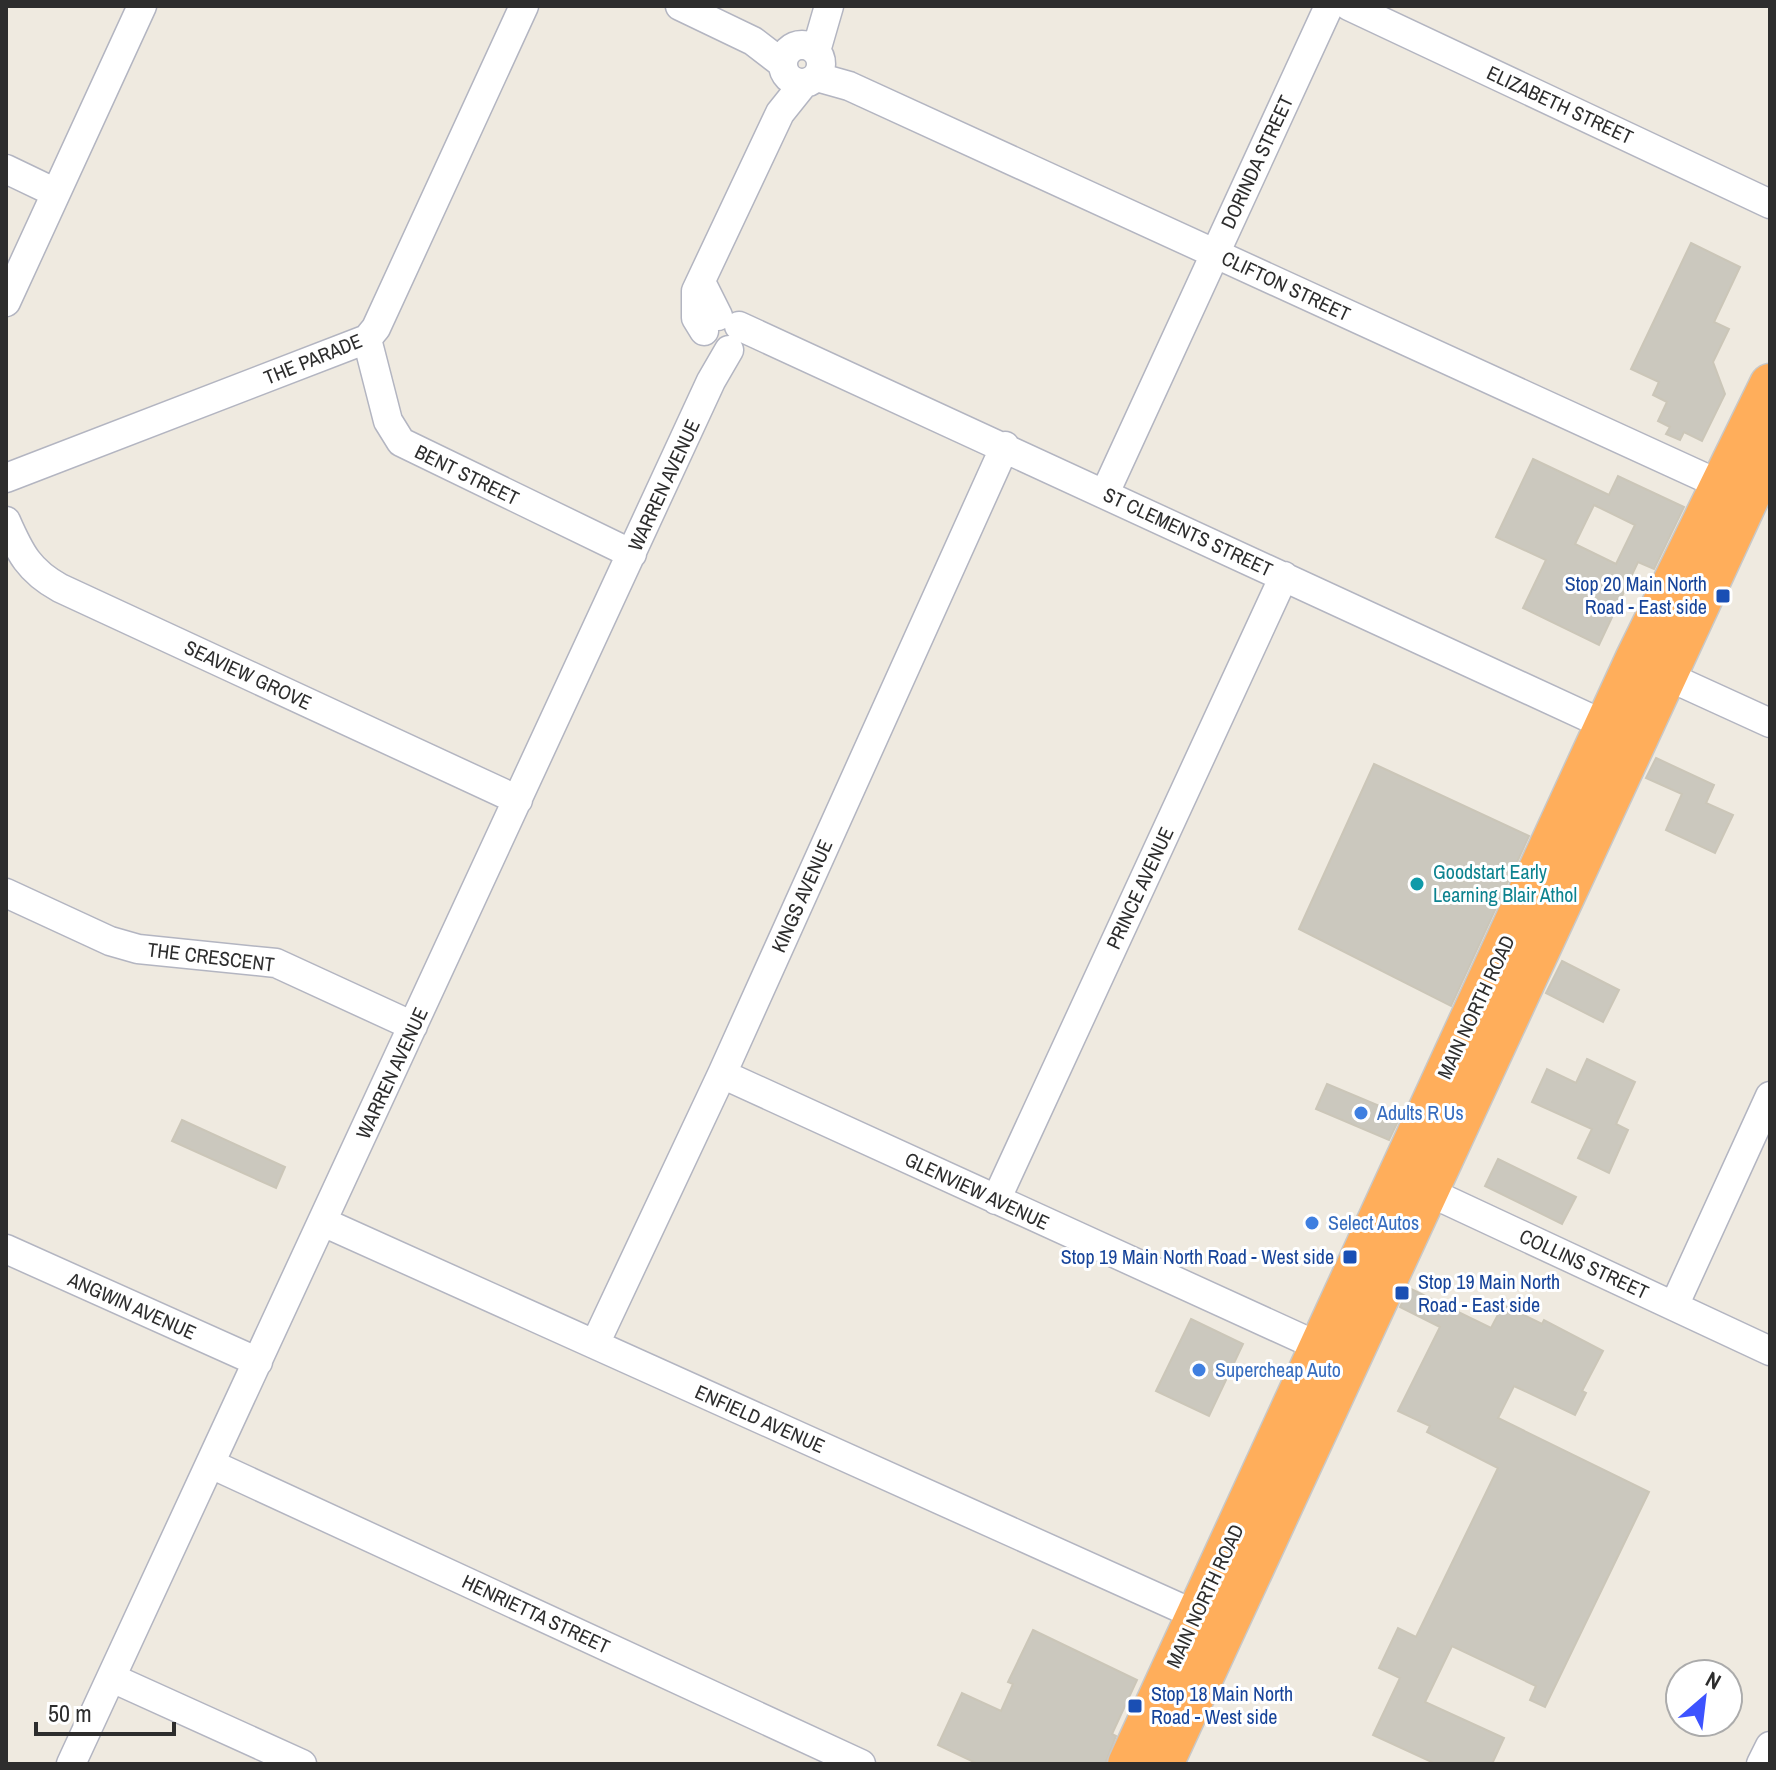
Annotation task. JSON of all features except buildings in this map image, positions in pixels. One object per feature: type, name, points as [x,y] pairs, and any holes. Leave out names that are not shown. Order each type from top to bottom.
[{"type":"highway","name":"MAIN NORTH ROAD","points":[[1128,1764],[1211,1622],[1651,668],[1736,492],[1770,384]]},
{"type":"highway","name":"MAIN NORTH ROAD","points":[[1736,492],[1770,452]]},
{"type":"highway","name":"MAIN NORTH ROAD","points":[[1413,1185],[1605,725],[1651,668]]},
{"type":"highway","name":"MAIN NORTH ROAD","points":[[1163,1764],[1211,1622]]},
{"type":"street","points":[[6,302],[142,6]]},
{"type":"street","name":"THE PARADE","points":[[6,478],[367,339],[376,328],[524,6]]},
{"type":"street","name":"CLIFTON STREET","points":[[680,6],[1736,492]]},
{"type":"street","name":"DORINDA STREET","points":[[1105,493],[1329,6]]},
{"type":"street","name":"ELIZABETH STREET","points":[[1349,6],[1770,204]]},
{"type":"street","points":[[722,335],[701,282],[825,13]]},
{"type":"street","points":[[6,169],[56,193]]},
{"type":"street","name":"ST CLEMENTS STREET","points":[[722,335],[770,341],[1005,446],[1605,725]]},
{"type":"street","name":"WARREN AVENUE","points":[[71,1764],[711,381],[722,335]]},
{"type":"street","name":"BENT STREET","points":[[367,339],[388,421],[401,442],[632,554]]},
{"type":"street","name":"KINGS AVENUE","points":[[595,1344],[722,1074],[1005,446]]},
{"type":"street","name":"SEAVIEW GROVE","points":[[6,521],[24,562],[50,583],[518,800]]},
{"type":"street","name":"PRINCE AVENUE","points":[[996,1200],[1284,576]]},
{"type":"street","points":[[1651,668],[1770,723]]},
{"type":"street","name":"THE CRESCENT","points":[[6,893],[110,941],[138,949],[276,963],[413,1026]]},
{"type":"street","name":"GLENVIEW AVENUE","points":[[722,1074],[1335,1354]]},
{"type":"street","points":[[1674,1306],[1770,1096]]},
{"type":"street","name":"COLLINS STREET","points":[[1413,1185],[1770,1351]]},
{"type":"street","name":"ENFIELD AVENUE","points":[[323,1222],[1211,1622]]},
{"type":"street","name":"ANGWIN AVENUE","points":[[6,1249],[258,1362]]},
{"type":"street","name":"HENRIETTA STREET","points":[[211,1464],[861,1764]]},
{"type":"street","points":[[112,1678],[302,1764]]},
{"type":"street","points":[[1761,1764],[1770,1746]]},
{"type":"place","name":"Stop 20 Main North Road - East side","points":[[1723,596]]},
{"type":"place","name":"Goodstart Early Learning Blair Athol","points":[[1417,884]]},
{"type":"place","name":"Adults R Us","points":[[1361,1113]]},
{"type":"place","name":"Select Autos","points":[[1312,1223]]},
{"type":"place","name":"Stop 19 Main North Road - West side","points":[[1350,1257]]},
{"type":"place","name":"Stop 19 Main North Road - East side","points":[[1402,1293]]},
{"type":"place","name":"Supercheap Auto","points":[[1199,1370]]},
{"type":"place","name":"Stop 18 Main North Road - West side","points":[[1135,1706]]}]
